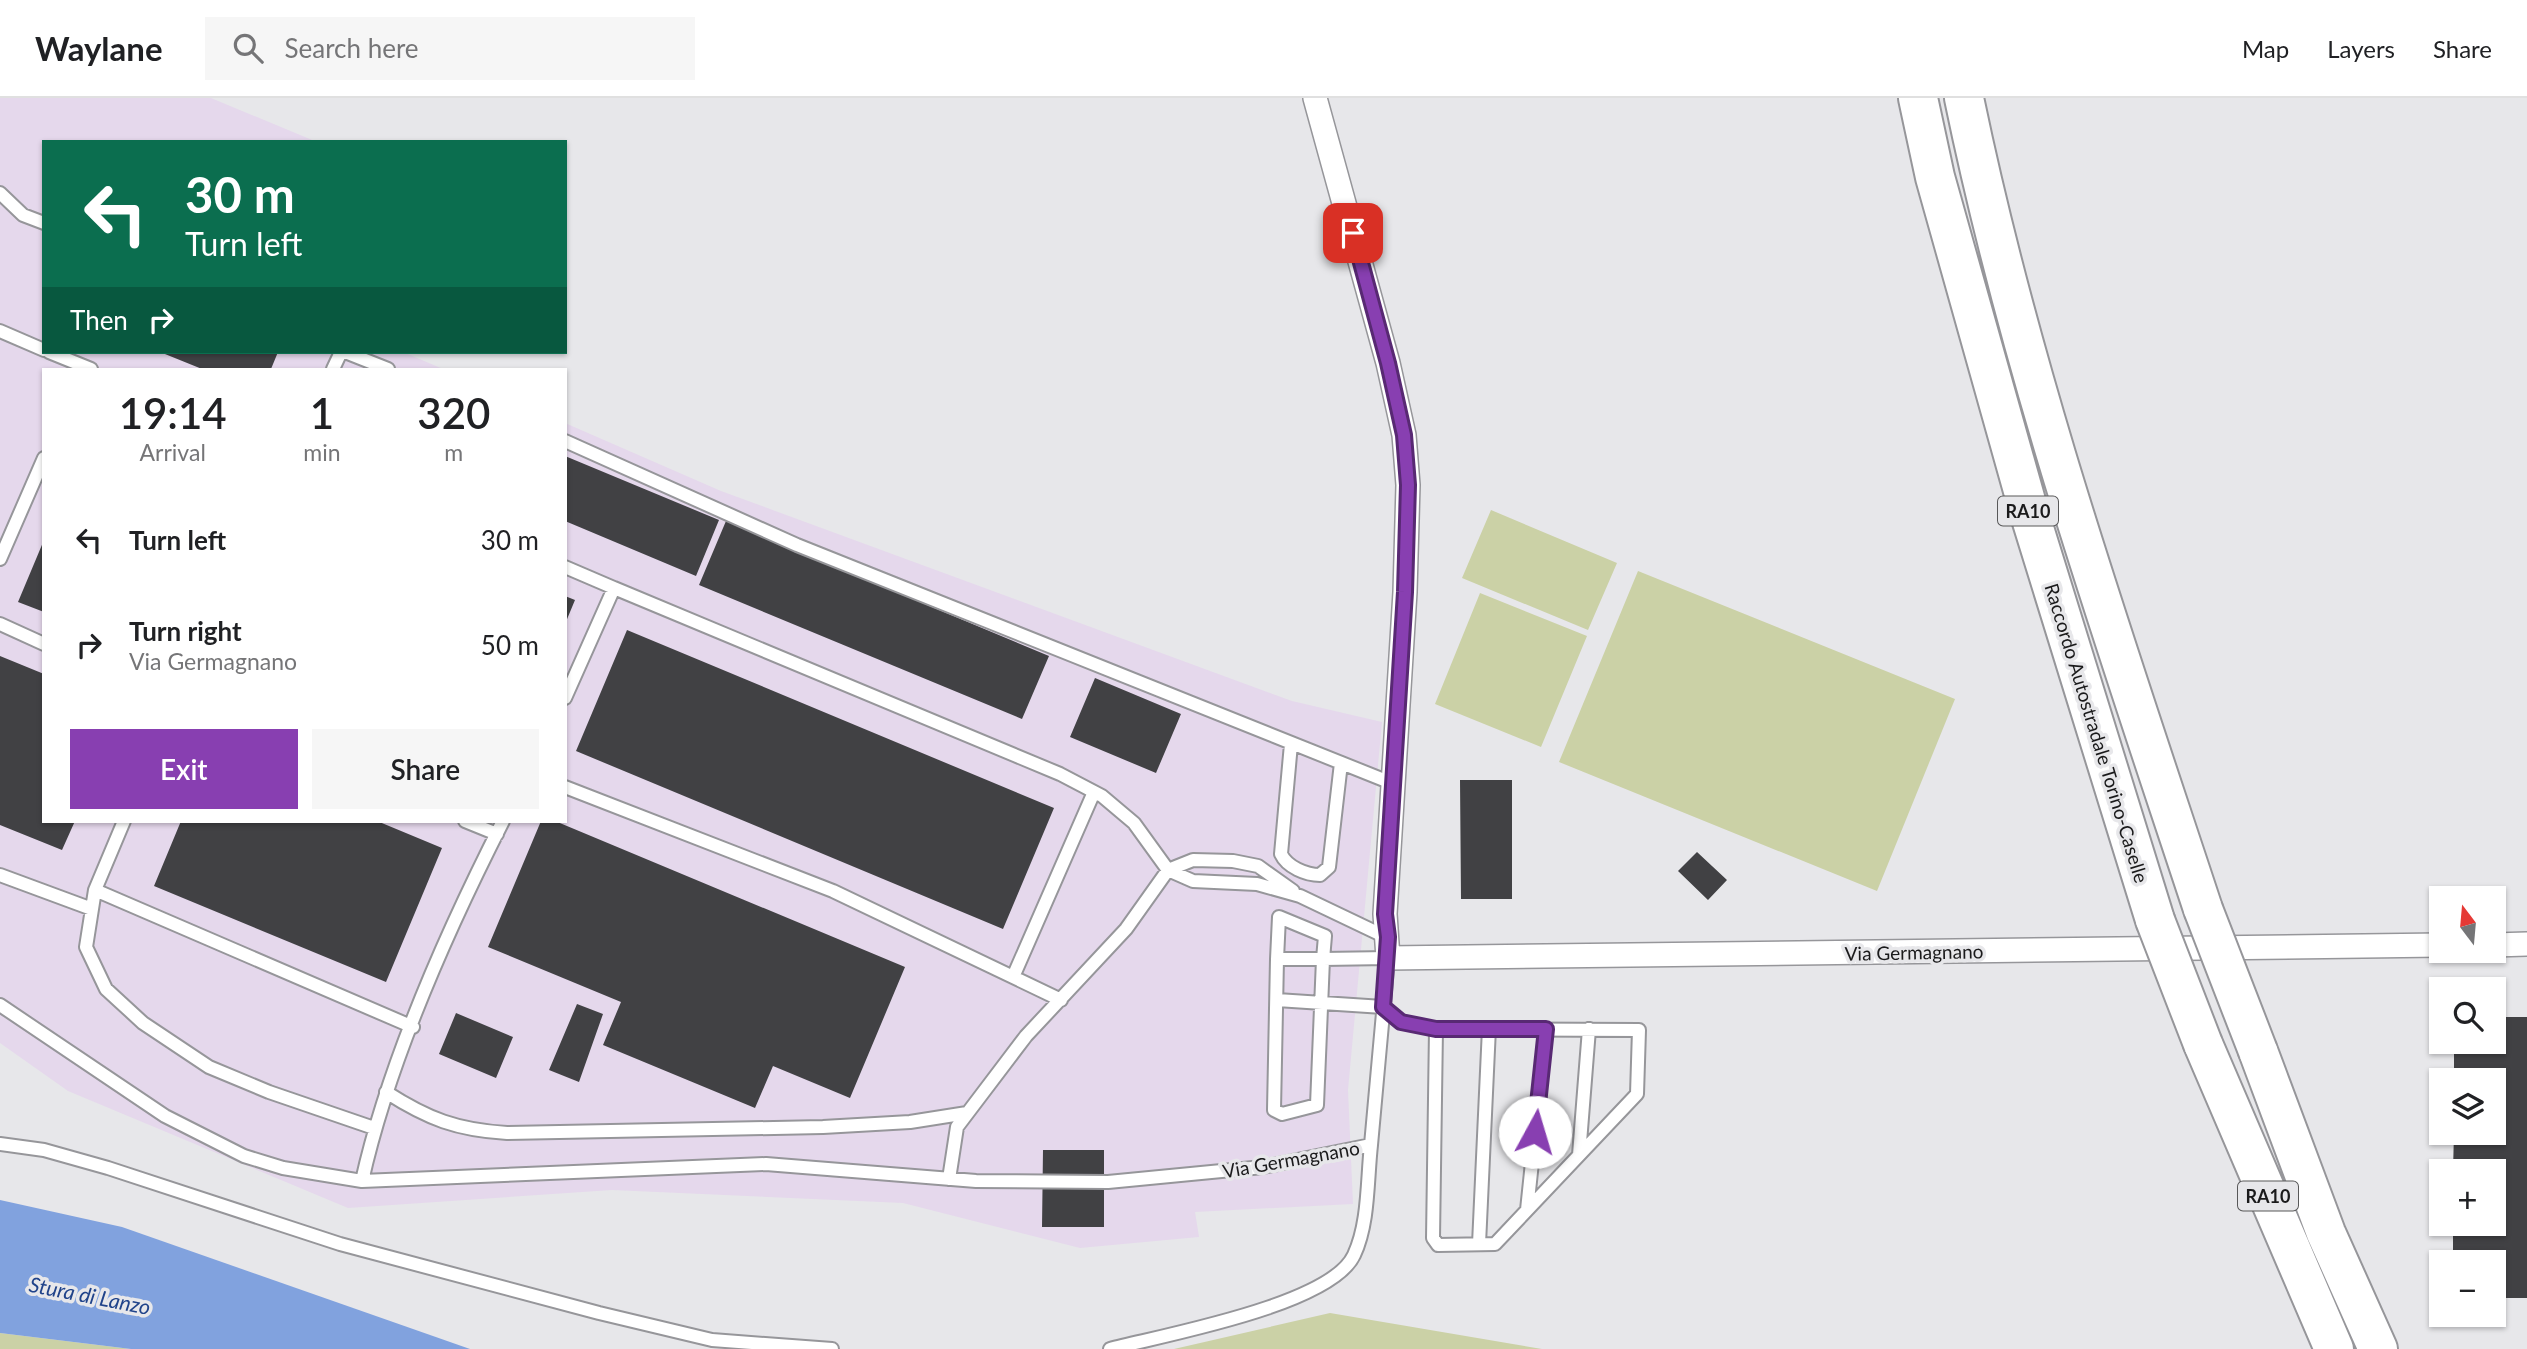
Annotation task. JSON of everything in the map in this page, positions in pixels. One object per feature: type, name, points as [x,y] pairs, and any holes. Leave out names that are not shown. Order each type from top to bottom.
[{"type":"highway","name":"Raccordo Autostradale Torino-Caselle","points":[[1918,98],[1935,177],[2029,512],[2155,919],[2203,1044],[2334,1349]]},
{"type":"highway","name":"RA10","points":[[1964,98],[1980,176],[2077,526],[2203,909],[2326,1233],[2378,1349]]},
{"type":"street","name":"Via Germagnano","points":[[1315,98],[1388,363],[1404,435],[1408,512],[1385,914],[1388,948],[2429,945]]},
{"type":"street","points":[[2506,945],[2527,944]]},
{"type":"lane","points":[[0,193],[23,215],[42,222]]},
{"type":"lane","points":[[0,331],[42,348]]},
{"type":"lane","points":[[54,354],[86,368]]},
{"type":"lane","points":[[348,354],[385,368]]},
{"type":"lane","points":[[567,442],[797,545],[1394,784]]},
{"type":"lane","points":[[0,559],[42,463]]},
{"type":"lane","points":[[567,568],[1060,774],[1094,792],[1134,823],[1168,870],[1194,881],[1257,884],[1300,896]]},
{"type":"lane","points":[[567,694],[614,588]]},
{"type":"lane","points":[[0,624],[42,643]]},
{"type":"lane","points":[[1291,744],[1281,854],[1288,863],[1313,875],[1320,875],[1329,867],[1341,763]]},
{"type":"lane","points":[[567,788],[832,891],[1061,1000]]},
{"type":"lane","points":[[1013,977],[1094,792]]},
{"type":"lane","points":[[123,823],[95,890],[86,947],[106,989],[143,1023],[209,1067],[269,1093],[374,1128]]},
{"type":"lane","points":[[470,823],[496,834]]},
{"type":"lane","points":[[362,1181],[374,1128],[412,1027],[462,902],[502,823]]},
{"type":"lane","points":[[950,1179],[954,1137],[967,1113],[1026,1036],[1126,929],[1168,870],[1193,860],[1258,866],[1300,896],[1388,948]]},
{"type":"lane","points":[[0,875],[92,909]]},
{"type":"lane","points":[[95,890],[412,1027]]},
{"type":"lane","points":[[1279,917],[1325,936],[1323,959],[1317,1105],[1282,1114],[1274,1110],[1279,917]]},
{"type":"lane","points":[[1278,959],[1323,959],[1388,948]]},
{"type":"lane","name":"Via Germagnano","points":[[0,1005],[165,1116],[244,1156],[283,1168],[362,1181],[766,1164],[950,1179],[1108,1182],[1263,1167],[1371,1145],[1388,948]]},
{"type":"lane","points":[[1277,1000],[1383,1007],[1401,1022],[1436,1029],[1639,1030],[1637,1094],[1495,1244],[1438,1245],[1433,1238],[1436,1029]]},
{"type":"lane","points":[[1479,1244],[1489,1028]]},
{"type":"lane","points":[[1527,1210],[1546,1029]]},
{"type":"lane","points":[[1579,1155],[1589,1029]]},
{"type":"lane","points":[[387,1092],[424,1116],[469,1130],[507,1133],[823,1127],[910,1122],[967,1113]]},
{"type":"lane","points":[[0,1144],[44,1150],[108,1168],[340,1244],[599,1313],[712,1340],[832,1349]]},
{"type":"lane","points":[[1110,1349],[1293,1300],[1326,1285],[1353,1257],[1364,1217],[1371,1145]]},
{"type":"shaded area","points":[[0,98],[211,98],[312,140],[42,140],[42,354],[408,354],[441,368],[42,368],[42,823],[567,823],[567,424],[721,491],[1292,701],[1382,722],[1348,1090],[1353,1204],[1195,1212],[1199,1237],[1080,1248],[903,1203],[612,1190],[348,1208],[68,1091],[0,1043]]},
{"type":"green space","points":[[1491,510],[1617,563],[1588,630],[1462,578]]},
{"type":"green space","points":[[1638,571],[1955,699],[1877,891],[1559,762]]},
{"type":"green space","points":[[1480,593],[1587,636],[1541,747],[1435,704]]},
{"type":"green space","points":[[1330,1313],[1542,1349],[1174,1349]]},
{"type":"green space","points":[[0,1333],[131,1349],[0,1349]]},
{"type":"water","name":"Stura di Lanzo","points":[[0,1200],[122,1227],[470,1349],[131,1349],[0,1333]]},
{"type":"building","points":[[165,354],[277,354],[271,368],[200,368]]},
{"type":"building","points":[[567,457],[719,520],[696,576],[567,522]]},
{"type":"building","points":[[726,521],[1049,656],[1022,719],[699,585]]},
{"type":"building","points":[[42,545],[42,611],[18,602]]},
{"type":"building","points":[[567,597],[575,600],[567,619]]},
{"type":"building","points":[[627,630],[1054,808],[1003,929],[576,751]]},
{"type":"building","points":[[0,656],[42,673],[42,823],[74,823],[62,850],[0,825]]},
{"type":"building","points":[[1095,678],[1181,714],[1156,773],[1070,737]]},
{"type":"building","points":[[1460,780],[1512,780],[1512,899],[1461,899]]},
{"type":"building","points":[[180,823],[382,823],[442,848],[386,982],[154,886]]},
{"type":"building","points":[[540,823],[560,823],[905,967],[850,1098],[773,1066],[755,1108],[603,1045],[621,1002],[488,947]]},
{"type":"building","points":[[1697,852],[1727,880],[1708,900],[1678,871]]},
{"type":"building","points":[[577,1004],[603,1014],[579,1082],[549,1070]]},
{"type":"building","points":[[456,1013],[513,1037],[496,1078],[439,1054]]},
{"type":"building","points":[[2506,1017],[2527,1017],[2527,1298],[2506,1298],[2506,1250],[2453,1250],[2453,1236],[2506,1236],[2506,1159],[2453,1159],[2454,1145],[2506,1145],[2506,1068],[2454,1068],[2454,1054],[2506,1054]]},
{"type":"building","points":[[1043,1150],[1104,1150],[1104,1227],[1042,1227]]},
{"type":"route","points":[[1353,233],[1388,363],[1404,435],[1408,485],[1405,592],[1385,914],[1388,966],[1383,1007],[1401,1022],[1436,1029],[1546,1029],[1535,1132]]}]
